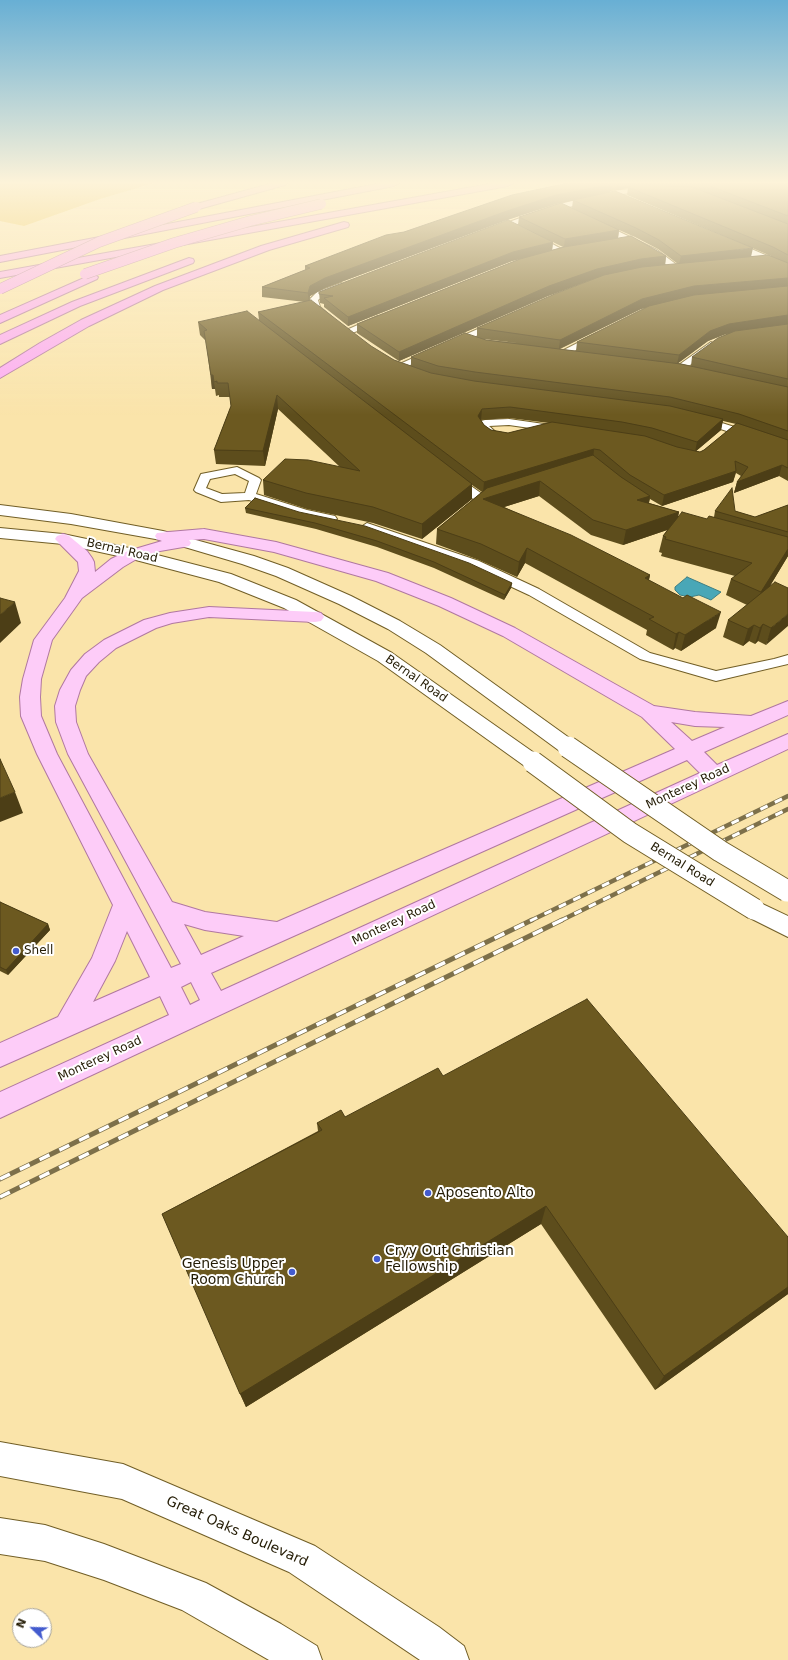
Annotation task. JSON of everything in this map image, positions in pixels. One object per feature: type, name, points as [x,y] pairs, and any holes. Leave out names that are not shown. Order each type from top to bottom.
[{"type":"highway","points":[[0,289],[60,260]]},
{"type":"highway","points":[[0,275],[81,260]]},
{"type":"highway","points":[[0,312],[89,276],[136,260]]},
{"type":"highway","points":[[0,340],[76,304],[145,276],[191,260]]},
{"type":"highway","points":[[0,374],[44,346],[85,323],[159,288],[231,260]]},
{"type":"highway","points":[[0,319],[89,276]]},
{"type":"main road","name":"Bernal Road","points":[[0,510],[78,520],[191,542],[282,572],[345,600],[394,625],[433,649],[568,747],[668,817],[736,861],[788,891]]},
{"type":"main road","name":"Bernal Road","points":[[0,533],[63,539],[134,554],[225,578],[290,604],[385,657],[630,833],[691,872],[788,928]]},
{"type":"main road","points":[[163,536],[204,534],[310,555],[382,577],[445,602],[509,632],[649,712],[715,775]]},
{"type":"main road","points":[[63,539],[81,555],[86,562],[87,571],[84,580],[72,599],[43,640],[36,659],[32,679],[30,697],[32,716],[47,754],[185,1020]]},
{"type":"main road","points":[[72,599],[117,563],[134,554],[158,546],[191,542]]},
{"type":"main road","points":[[216,1005],[162,909],[71,739],[66,722],[65,706],[70,690],[78,674],[92,658],[110,644],[143,627],[170,618],[189,614],[226,612],[315,617]]},
{"type":"main road","points":[[0,1055],[788,707]]},
{"type":"main road","points":[[649,712],[695,719],[755,722]]},
{"type":"main road","name":"Monterey Road","points":[[0,1105],[788,741]]},
{"type":"main road","points":[[68,1024],[103,961],[125,905]]},
{"type":"main road","points":[[162,909],[206,921],[278,932]]},
{"type":"main road","name":"Great Oaks Boulevard","points":[[0,1459],[123,1482],[302,1559],[426,1640],[450,1660]]},
{"type":"main road","points":[[0,1536],[45,1543],[104,1562],[193,1596],[268,1637],[303,1660]]},
{"type":"street","points":[[662,270],[681,267],[669,260]]},
{"type":"street","points":[[748,261],[753,260]]},
{"type":"street","points":[[770,260],[788,270]]},
{"type":"street","points":[[349,284],[320,294],[314,299],[314,304],[317,309],[358,340]]},
{"type":"street","points":[[341,327],[386,316]]},
{"type":"street","points":[[412,372],[395,366],[503,320]]},
{"type":"street","points":[[576,356],[558,354],[603,333]]},
{"type":"street","points":[[462,338],[479,343]]},
{"type":"street","points":[[691,371],[675,369],[718,342]]},
{"type":"street","points":[[687,417],[732,428],[788,448]]},
{"type":"street","points":[[550,428],[517,438],[498,438],[491,435],[485,429],[485,423],[510,422],[570,430]]},
{"type":"street","points":[[721,438],[732,428]]},
{"type":"street","points":[[444,471],[481,499]]},
{"type":"street","points":[[469,508],[481,499],[496,494]]},
{"type":"street","points":[[250,496],[304,513],[351,523],[424,546],[474,564],[534,592],[645,656],[716,676],[778,663],[788,659]]},
{"type":"street","points":[[424,546],[436,536]]},
{"type":"water","points":[[687,577],[721,592],[711,600],[699,595],[690,597],[680,595],[675,590],[675,587]]},
{"type":"building","points":[[319,260],[373,260],[325,278],[310,286],[308,293],[262,287],[310,268],[305,266]]},
{"type":"building","points":[[402,260],[492,260],[348,317],[324,298],[333,296],[319,294],[319,292]]},
{"type":"building","points":[[516,260],[635,260],[597,269],[549,286],[399,352],[357,324]]},
{"type":"building","points":[[711,260],[782,260],[788,263],[788,278],[694,286],[642,299],[560,340],[477,328],[557,293],[604,275],[642,267]]},
{"type":"building","points":[[788,286],[788,315],[729,324],[710,331],[679,355],[577,342],[649,306],[694,295]]},
{"type":"building","points":[[311,300],[371,346],[394,360],[431,373],[474,381],[670,406],[723,419],[697,442],[652,428],[622,422],[510,407],[482,409],[478,416],[484,425],[491,430],[508,433],[552,422],[645,436],[677,447],[700,452],[737,423],[788,440],[788,468],[782,465],[737,482],[748,467],[735,461],[736,471],[664,495],[630,475],[600,450],[594,449],[484,482],[258,312]]},
{"type":"building","points":[[247,311],[472,484],[422,524],[373,507],[306,493],[263,480],[285,459],[308,460],[360,471],[277,395],[263,451],[214,450],[231,406],[228,383],[217,383],[217,381],[214,382],[213,375],[211,375],[204,331],[207,330],[198,322]]},
{"type":"building","points":[[788,324],[788,379],[692,357],[718,338],[735,331]]},
{"type":"building","points":[[465,333],[486,340],[681,364],[788,387],[788,431],[739,414],[670,397],[475,372],[438,366],[411,357]]},
{"type":"building","points":[[593,455],[621,477],[650,496],[637,500],[679,512],[626,530],[593,520],[540,481],[483,499],[571,535],[650,575],[645,578],[683,598],[687,595],[721,612],[685,635],[679,632],[676,634],[649,619],[654,617],[527,548],[519,562],[481,544],[437,529],[487,488]]},
{"type":"building","points":[[732,488],[735,511],[755,517],[788,505],[788,532],[715,511]]},
{"type":"building","points":[[255,498],[299,512],[365,526],[469,563],[512,583],[505,595],[434,562],[377,541],[315,523],[245,508]]},
{"type":"building","points":[[682,512],[707,519],[709,516],[788,537],[788,549],[761,592],[731,579],[752,563],[665,539],[666,537],[663,536]]},
{"type":"building","points":[[775,582],[788,588],[788,614],[771,628],[763,624],[760,628],[754,625],[748,629],[728,620]]},
{"type":"building","points":[[0,598],[15,602],[0,615]]},
{"type":"building","points":[[0,759],[15,792],[0,798]]},
{"type":"building","name":"Shell","points":[[0,902],[48,924],[6,970],[0,967]]},
{"type":"building","points":[[587,999],[788,1237],[788,1287],[664,1376],[546,1206],[240,1394],[162,1214],[322,1130],[317,1123],[341,1110],[345,1117],[438,1068],[443,1076]]},
{"type":"railway","points":[[530,921],[788,796]]},
{"type":"railway","points":[[560,921],[788,809]]},
{"type":"railway","points":[[0,1179],[532,920]]},
{"type":"railway","points":[[0,1197],[562,920]]},
{"type":"place","name":"Shell","points":[[16,951]]},
{"type":"place","name":"Aposento Alto","points":[[428,1193]]},
{"type":"place","name":"Cryy Out Christian Fellowship","points":[[377,1259]]},
{"type":"place","name":"Genesis Upper Room Church","points":[[292,1272]]}]
